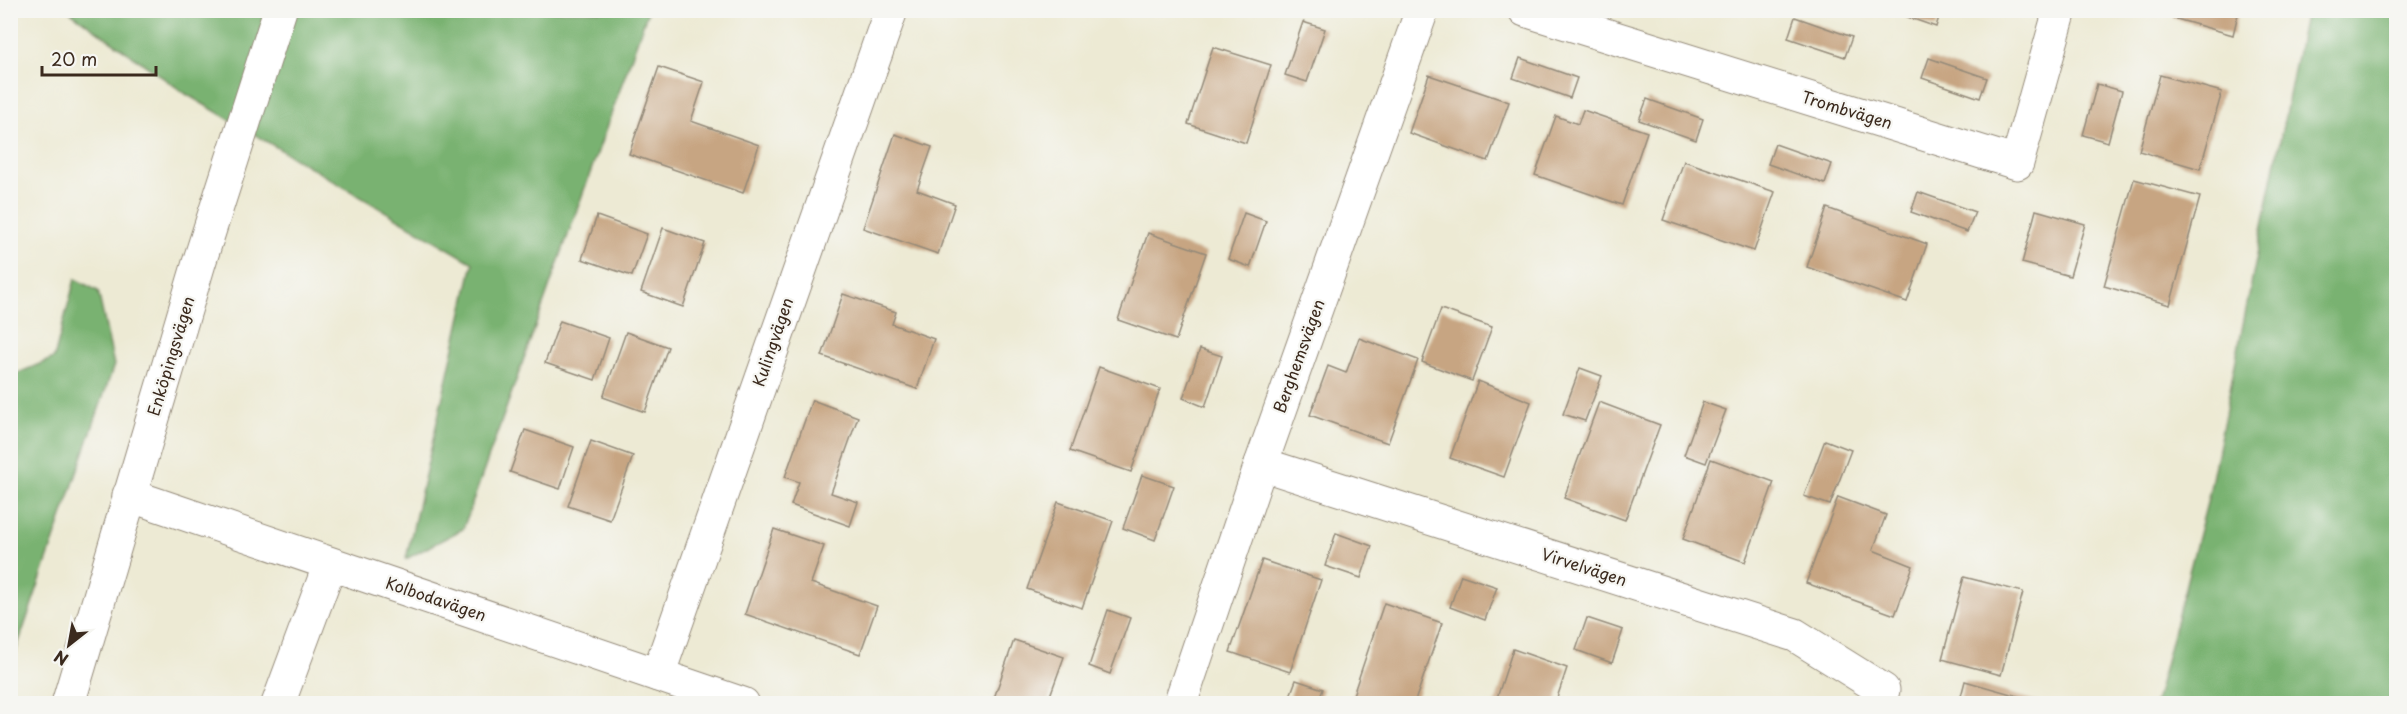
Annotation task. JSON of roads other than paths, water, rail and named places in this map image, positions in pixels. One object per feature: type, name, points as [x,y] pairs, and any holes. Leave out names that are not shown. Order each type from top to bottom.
[{"type":"street","name":"Enköpingsvägen","points":[[68,704],[129,495],[280,10]]},
{"type":"street","name":"Kulingvägen","points":[[658,675],[891,10]]},
{"type":"street","name":"Berghemsvägen","points":[[1180,704],[1261,464],[1422,10]]},
{"type":"street","name":"Trombvägen","points":[[1525,10],[2017,163],[2060,10]]},
{"type":"street","name":"Virvelvägen","points":[[1261,464],[1795,635],[1883,690],[1879,704]]},
{"type":"street","name":"Kolbodavägen","points":[[129,495],[743,704]]},
{"type":"street","points":[[278,704],[330,564]]}]
